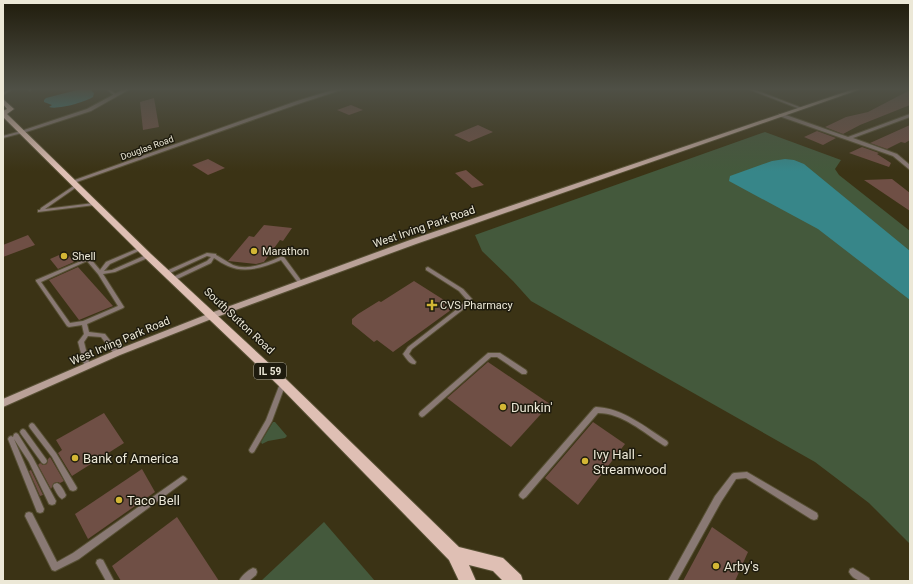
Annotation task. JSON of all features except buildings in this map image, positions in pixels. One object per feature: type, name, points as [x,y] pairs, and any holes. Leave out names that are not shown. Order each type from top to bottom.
[{"type":"main road","name":"South Sutton Road","points":[[5,116],[144,253],[283,383],[455,554]]},
{"type":"main road","name":"West Irving Park Road","points":[[3,403],[117,353],[211,316],[413,242],[777,116]]},
{"type":"main road","name":"IL 59","points":[[455,554],[468,581]]},
{"type":"main road","points":[[455,554],[497,564],[515,581]]},
{"type":"street","points":[[19,130],[71,116]]},
{"type":"street","name":"Douglas Road","points":[[74,184],[260,116]]},
{"type":"street","points":[[785,116],[849,138],[895,156],[910,168]]},
{"type":"street","points":[[849,138],[907,116]]},
{"type":"lane","points":[[3,137],[19,130]]},
{"type":"lane","points":[[74,184],[39,211],[94,204]]},
{"type":"lane","points":[[100,273],[113,271],[144,253]]},
{"type":"lane","points":[[100,273],[108,263],[144,253]]},
{"type":"lane","points":[[170,276],[207,254],[214,255],[231,265],[241,268],[251,268],[265,265],[282,258],[301,283]]},
{"type":"lane","points":[[170,276],[209,262],[214,255]]},
{"type":"lane","points":[[88,259],[100,273],[121,307],[84,323],[69,325],[38,281],[88,259]]},
{"type":"lane","points":[[413,362],[406,354],[410,348],[463,308],[469,298],[461,290],[428,269]]},
{"type":"lane","points":[[84,323],[87,334]]},
{"type":"lane","points":[[87,334],[103,335],[117,353]]},
{"type":"lane","points":[[87,334],[80,342],[87,366]]},
{"type":"lane","points":[[422,414],[490,355],[498,355],[524,372]]},
{"type":"lane","points":[[252,450],[269,421],[283,383]]},
{"type":"lane","points":[[523,495],[596,410],[604,408],[615,412],[665,444]]},
{"type":"lane","points":[[32,426],[54,455],[73,488]]},
{"type":"lane","points":[[23,432],[44,461]]},
{"type":"lane","points":[[40,509],[13,437],[31,460],[52,501]]},
{"type":"lane","points":[[672,581],[718,499],[734,476],[747,475],[814,516]]},
{"type":"lane","points":[[29,516],[55,567],[76,556],[183,480]]},
{"type":"lane","points":[[57,486],[62,495]]},
{"type":"lane","points":[[100,563],[110,581]]},
{"type":"lane","points":[[243,581],[253,572]]},
{"type":"lane","points":[[853,572],[866,581]]},
{"type":"green space","points":[[765,132],[841,160],[835,169],[839,175],[910,231],[910,544],[869,503],[815,462],[531,301],[482,251],[475,235]]},
{"type":"green space","points":[[273,422],[275,422],[287,436],[285,438],[268,441],[262,444],[261,442]]},
{"type":"green space","points":[[324,522],[375,581],[261,581]]},
{"type":"water","points":[[785,159],[794,160],[804,164],[910,251],[910,300],[818,229],[729,181],[730,176],[772,161]]},
{"type":"place","name":"Marathon","points":[[254,251]]},
{"type":"place","name":"Shell","points":[[64,256]]},
{"type":"place","name":"CVS Pharmacy","points":[[432,305]]},
{"type":"place","name":"Dunkin'","points":[[503,407]]},
{"type":"place","name":"Bank of America","points":[[75,458]]},
{"type":"place","name":"Ivy Hall - Streamwood","points":[[585,461]]},
{"type":"place","name":"Taco Bell","points":[[119,500]]},
{"type":"place","name":"Arby's","points":[[716,566]]}]
